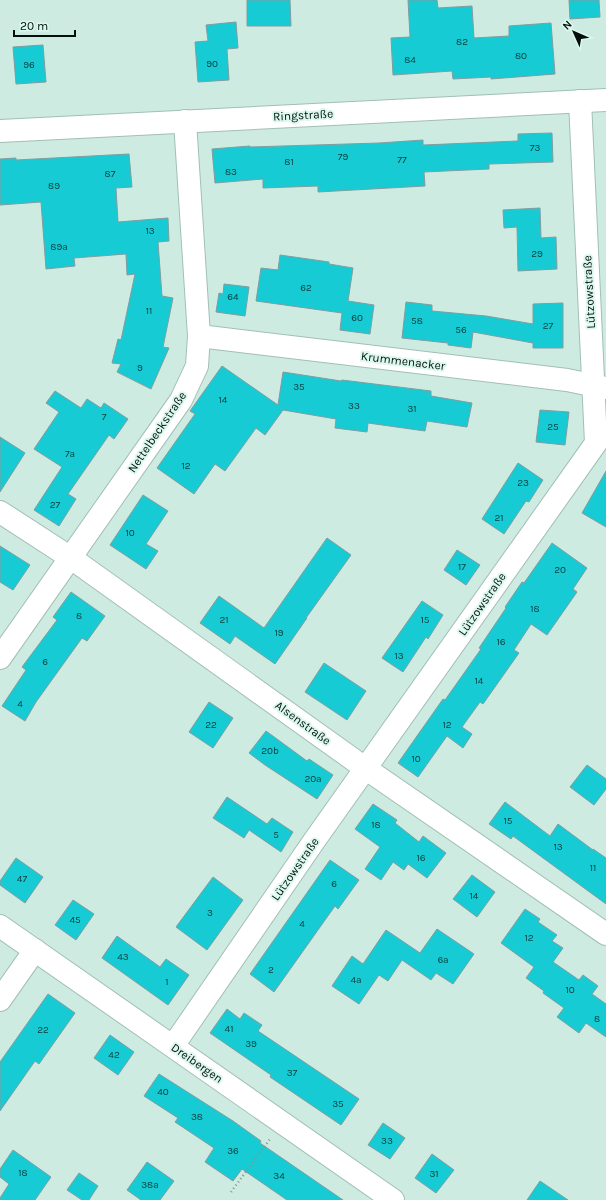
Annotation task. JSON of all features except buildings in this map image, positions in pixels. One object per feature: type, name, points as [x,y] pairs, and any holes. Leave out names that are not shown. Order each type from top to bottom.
[{"type":"street","name":"Ringstraße","points":[[0,131],[606,100]]},
{"type":"street","name":"Lützowstraße","points":[[173,1046],[365,768],[596,443],[600,387],[580,101]]},
{"type":"street","name":"Nettelbeckstraße","points":[[0,658],[182,400],[196,366],[199,336],[185,121]]},
{"type":"street","name":"Krummenacker","points":[[199,336],[567,380],[600,387]]},
{"type":"street","name":"Alsenstraße","points":[[0,512],[71,558],[365,768],[606,934]]},
{"type":"street","name":"Dreibergen","points":[[0,926],[393,1200]]},
{"type":"street","points":[[0,1000],[35,950]]},
{"type":"path","points":[[231,1192],[282,1123]]}]
